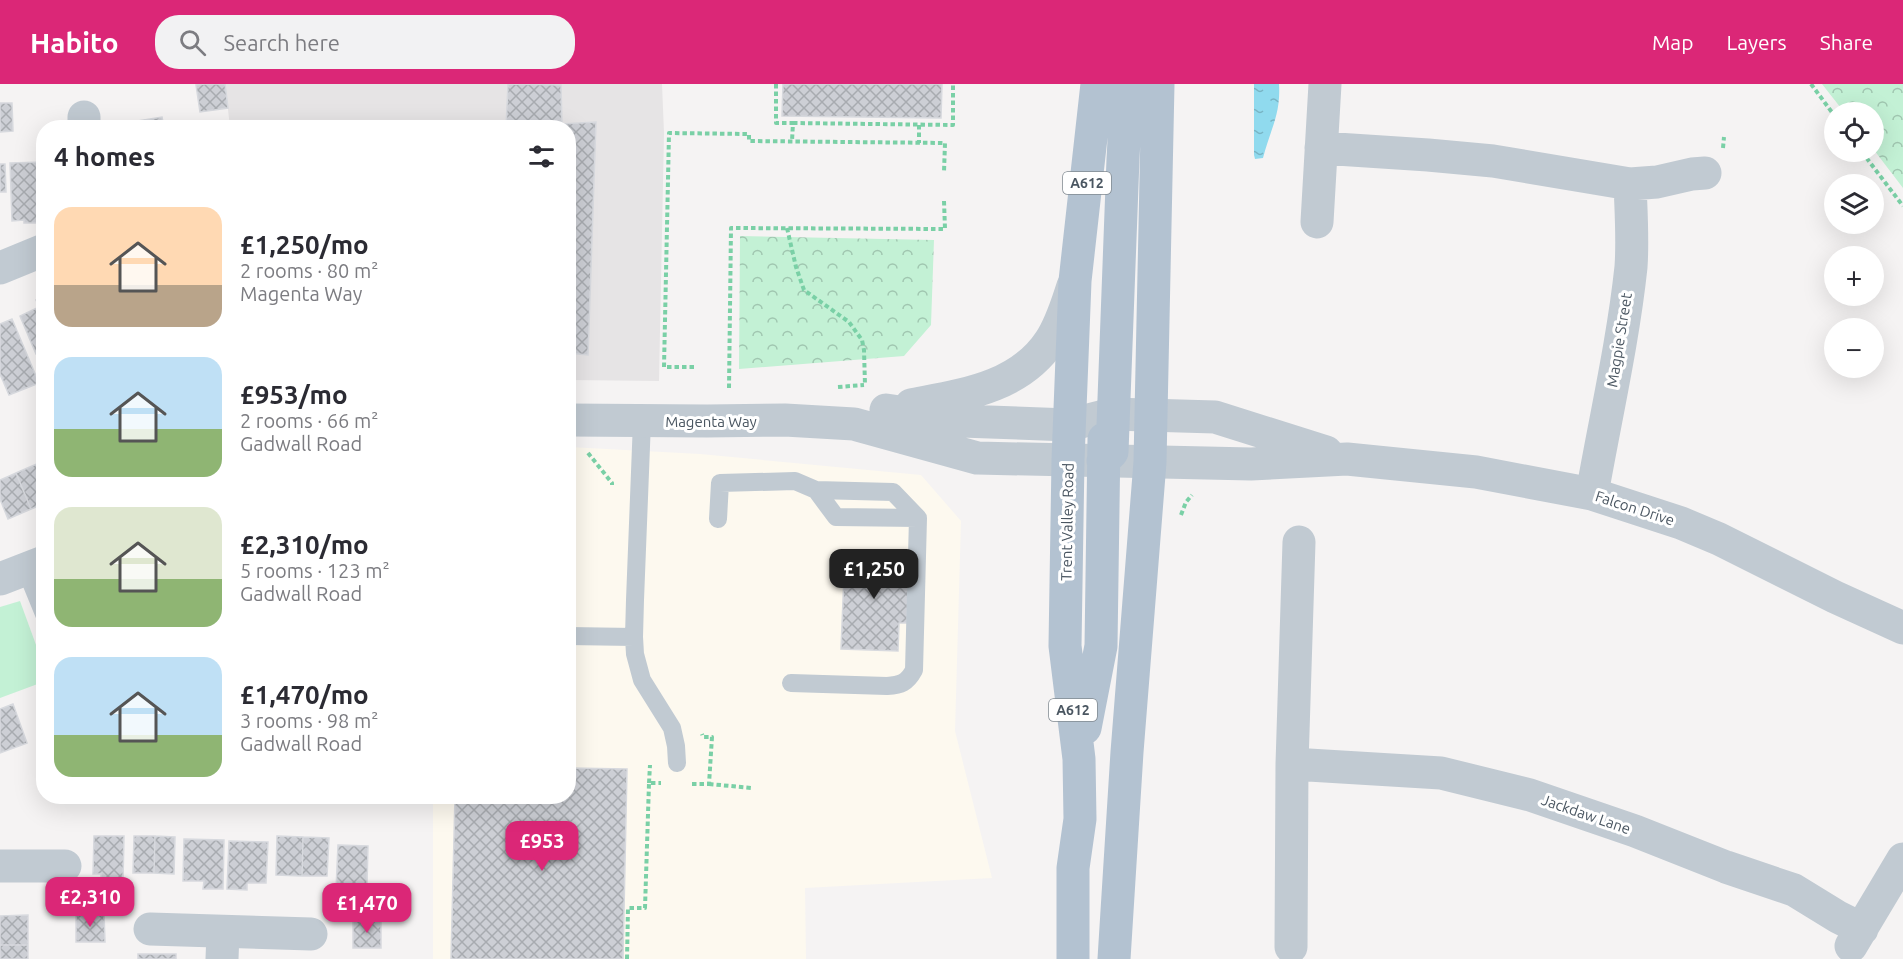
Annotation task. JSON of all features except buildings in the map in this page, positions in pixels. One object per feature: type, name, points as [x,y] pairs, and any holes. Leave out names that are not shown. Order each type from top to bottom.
[{"type":"main road","name":"Trent Valley Road","points":[[1073,959],[1073,868],[1080,819],[1079,759],[1065,646],[1068,460],[1075,281],[1097,84]]},
{"type":"main road","name":"A612","points":[[1079,759],[1101,646],[1104,424],[1112,414],[1127,84]]},
{"type":"main road","points":[[1114,959],[1126,752],[1150,462],[1158,84]]},
{"type":"street","points":[[1317,222],[1325,84]]},
{"type":"street","points":[[1321,148],[1493,161],[1630,184],[1657,182],[1705,173]]},
{"type":"street","name":"Magpie Street","points":[[1592,494],[1631,267],[1630,184]]},
{"type":"street","points":[[0,268],[36,253]]},
{"type":"street","points":[[854,424],[886,410],[969,394],[1009,378],[1026,367],[1035,361],[1051,340],[1075,281]]},
{"type":"street","name":"Falcon Drive","points":[[886,410],[961,421],[1069,425],[1112,414],[1215,417],[1347,459]]},
{"type":"street","name":"Magenta Way","points":[[576,420],[785,420],[854,424]]},
{"type":"street","name":"Falcon Drive","points":[[854,424],[977,458],[1251,464],[1347,459],[1476,472],[1592,494],[1701,531],[1903,628]]},
{"type":"street","points":[[1291,947],[1292,764],[1299,542]]},
{"type":"street","name":"Jackdaw Lane","points":[[1292,764],[1441,773],[1530,795],[1794,890],[1838,917],[1857,937],[1903,859]]},
{"type":"street","points":[[0,866],[65,866]]},
{"type":"street","points":[[150,929],[222,945],[311,934]]},
{"type":"lane","points":[[642,421],[635,654],[642,680],[672,728],[676,747],[676,763]]},
{"type":"lane","points":[[718,519],[720,483],[795,481],[816,490],[893,492],[918,518],[914,670],[908,680],[900,685],[887,686],[791,683]]},
{"type":"lane","points":[[816,490],[836,517],[918,518]]},
{"type":"lane","points":[[23,570],[36,597]]},
{"type":"lane","points":[[576,636],[634,637]]},
{"type":"path","points":[[776,84],[776,123],[919,125],[953,125],[953,84]]},
{"type":"path","points":[[1811,84],[1824,102]]},
{"type":"path","points":[[792,141],[793,123]]},
{"type":"path","points":[[919,125],[919,143]]},
{"type":"path","points":[[694,367],[664,367],[669,133],[749,134],[749,141],[945,144],[944,172]]},
{"type":"path","points":[[1870,162],[1903,206]]},
{"type":"path","points":[[729,394],[730,228],[945,229],[944,201]]},
{"type":"path","points":[[787,228],[804,290],[849,322],[862,340],[864,385]]},
{"type":"path","points":[[723,368],[729,367]]},
{"type":"path","points":[[584,450],[612,483],[612,494]]},
{"type":"path","points":[[701,731],[703,737],[712,737],[709,784]]},
{"type":"path","points":[[627,959],[628,908],[645,908],[649,783],[666,783]]},
{"type":"path","points":[[687,784],[752,788]]},
{"type":"shaded area","points":[[225,84],[662,84],[664,133],[659,381],[576,380],[576,120],[229,120]]},
{"type":"shaded area","points":[[576,447],[700,454],[921,475],[961,521],[955,731],[992,878],[805,888],[806,959],[433,959],[433,804],[576,804]]},
{"type":"green space","points":[[1822,84],[1903,84],[1903,188],[1883,162],[1884,102],[1836,102]]},
{"type":"green space","points":[[740,236],[934,240],[931,325],[904,356],[739,369]]},
{"type":"green space","points":[[20,601],[36,645],[36,685],[0,698],[0,607]]},
{"type":"water","points":[[1254,84],[1279,84],[1277,114],[1263,158],[1255,159],[1254,155]]}]
